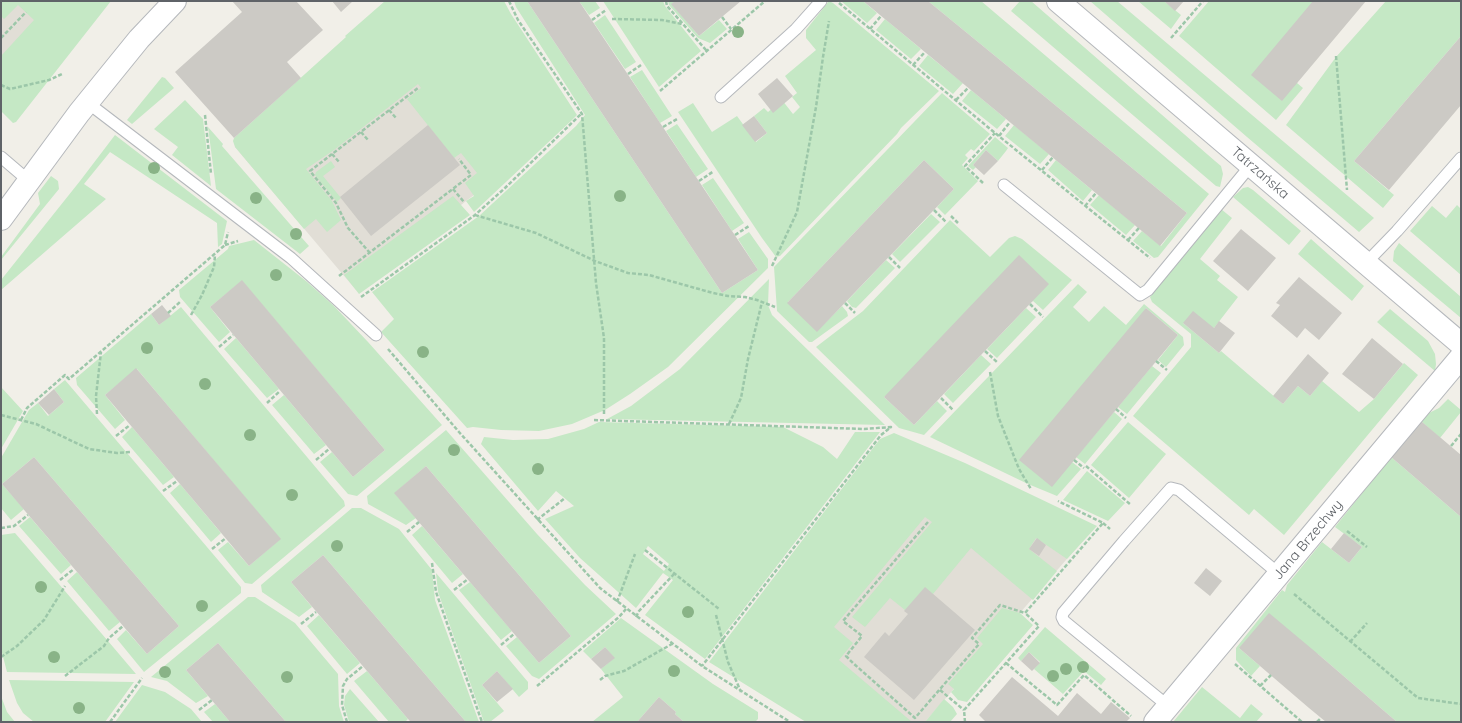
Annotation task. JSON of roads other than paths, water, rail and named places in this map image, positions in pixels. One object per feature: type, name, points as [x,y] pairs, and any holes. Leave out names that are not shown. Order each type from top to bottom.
[{"type":"street","points":[[1,219],[88,102],[139,39],[175,1]]},
{"type":"street","name":"Tatrzańska","points":[[1058,1],[1461,344]]},
{"type":"street","name":"Jana Brzechwy","points":[[1162,714],[1461,357]]},
{"type":"lane","points":[[721,97],[796,29],[821,1]]},
{"type":"lane","points":[[88,102],[291,258],[376,335]]},
{"type":"lane","points":[[1,157],[29,181]]},
{"type":"lane","points":[[1366,263],[1397,231],[1461,158]]},
{"type":"lane","points":[[1004,185],[1140,295],[1148,290],[1251,165]]},
{"type":"lane","points":[[1162,714],[1064,621],[1062,613],[1171,488],[1179,490],[1279,574]]}]
